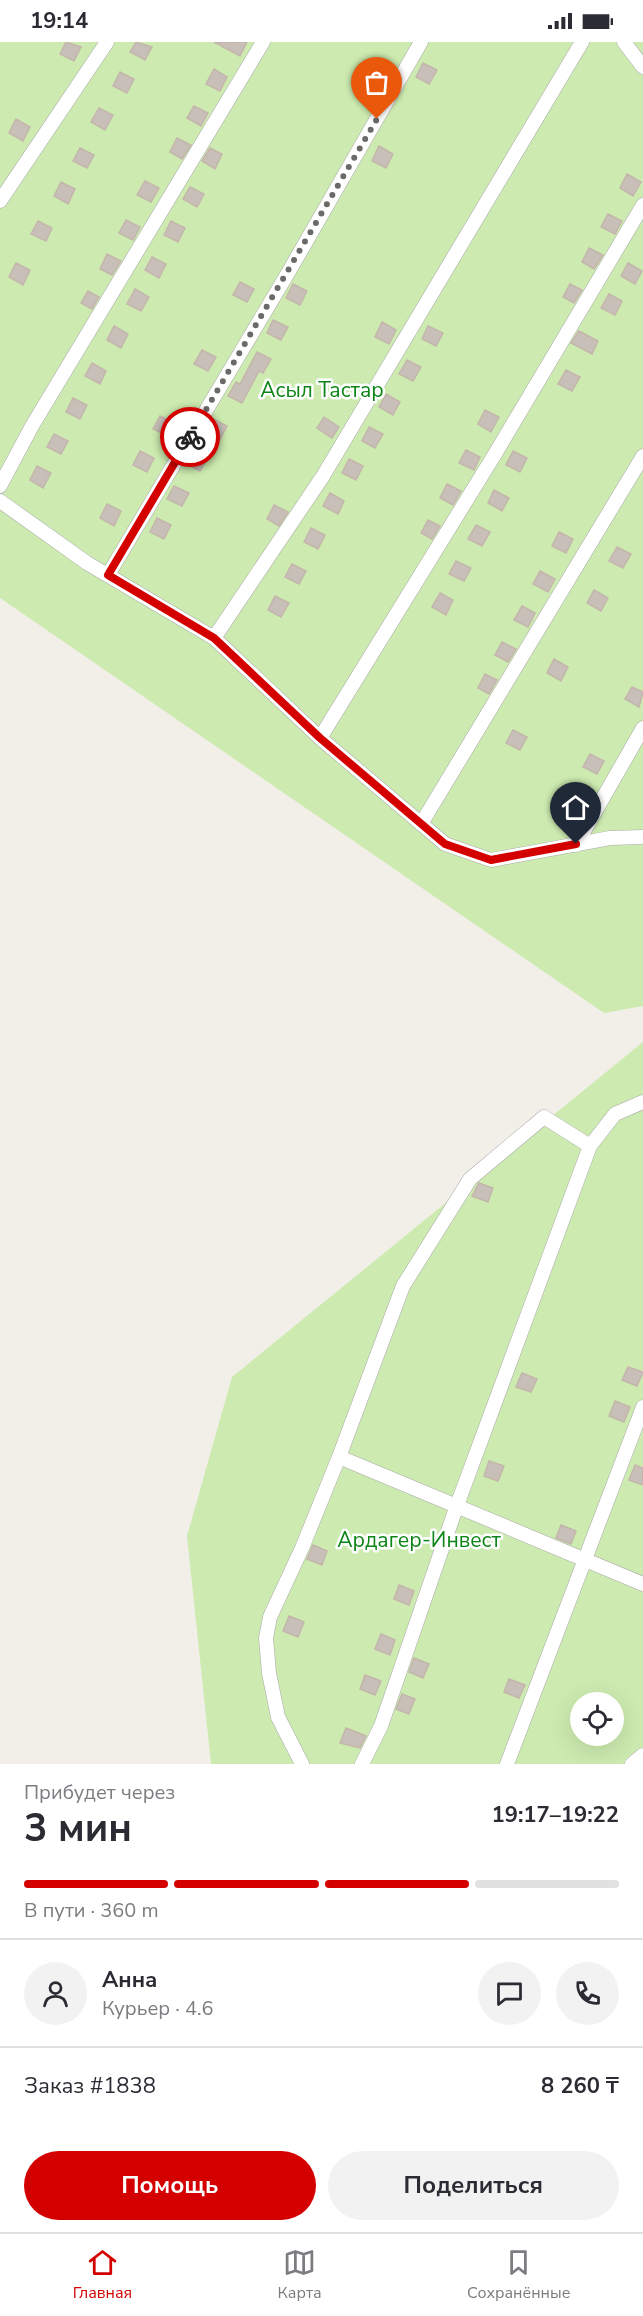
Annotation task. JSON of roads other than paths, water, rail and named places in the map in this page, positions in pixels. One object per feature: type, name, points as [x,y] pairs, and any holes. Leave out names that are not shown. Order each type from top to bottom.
[{"type":"street","points":[[0,201],[107,42]]},
{"type":"street","points":[[0,486],[32,426],[263,42]]},
{"type":"street","points":[[108,575],[288,273],[421,42]]},
{"type":"street","points":[[214,638],[323,476],[582,42]]},
{"type":"street","points":[[624,42],[643,67]]},
{"type":"street","points":[[320,738],[489,464],[643,204]]},
{"type":"street","points":[[421,824],[643,456]]},
{"type":"street","points":[[0,501],[108,575],[214,638],[320,738],[445,844],[491,860],[610,838],[643,837]]},
{"type":"street","points":[[576,844],[643,728]]},
{"type":"street","points":[[362,1764],[381,1726],[456,1508],[590,1146],[615,1114],[643,1102]]},
{"type":"street","points":[[302,1764],[278,1717],[269,1672],[266,1638],[270,1617],[302,1548],[339,1457],[403,1286],[470,1179],[544,1117],[590,1146]]},
{"type":"street","points":[[511,1762],[643,1407]]},
{"type":"street","points":[[339,1457],[585,1562],[643,1584]]},
{"type":"street","points":[[632,1764],[643,1755]]},
{"type":"park label","name":"Асыл Тастар","points":[[322,390]]},
{"type":"park label","name":"Ардагер-Инвест","points":[[419,1540]]}]
